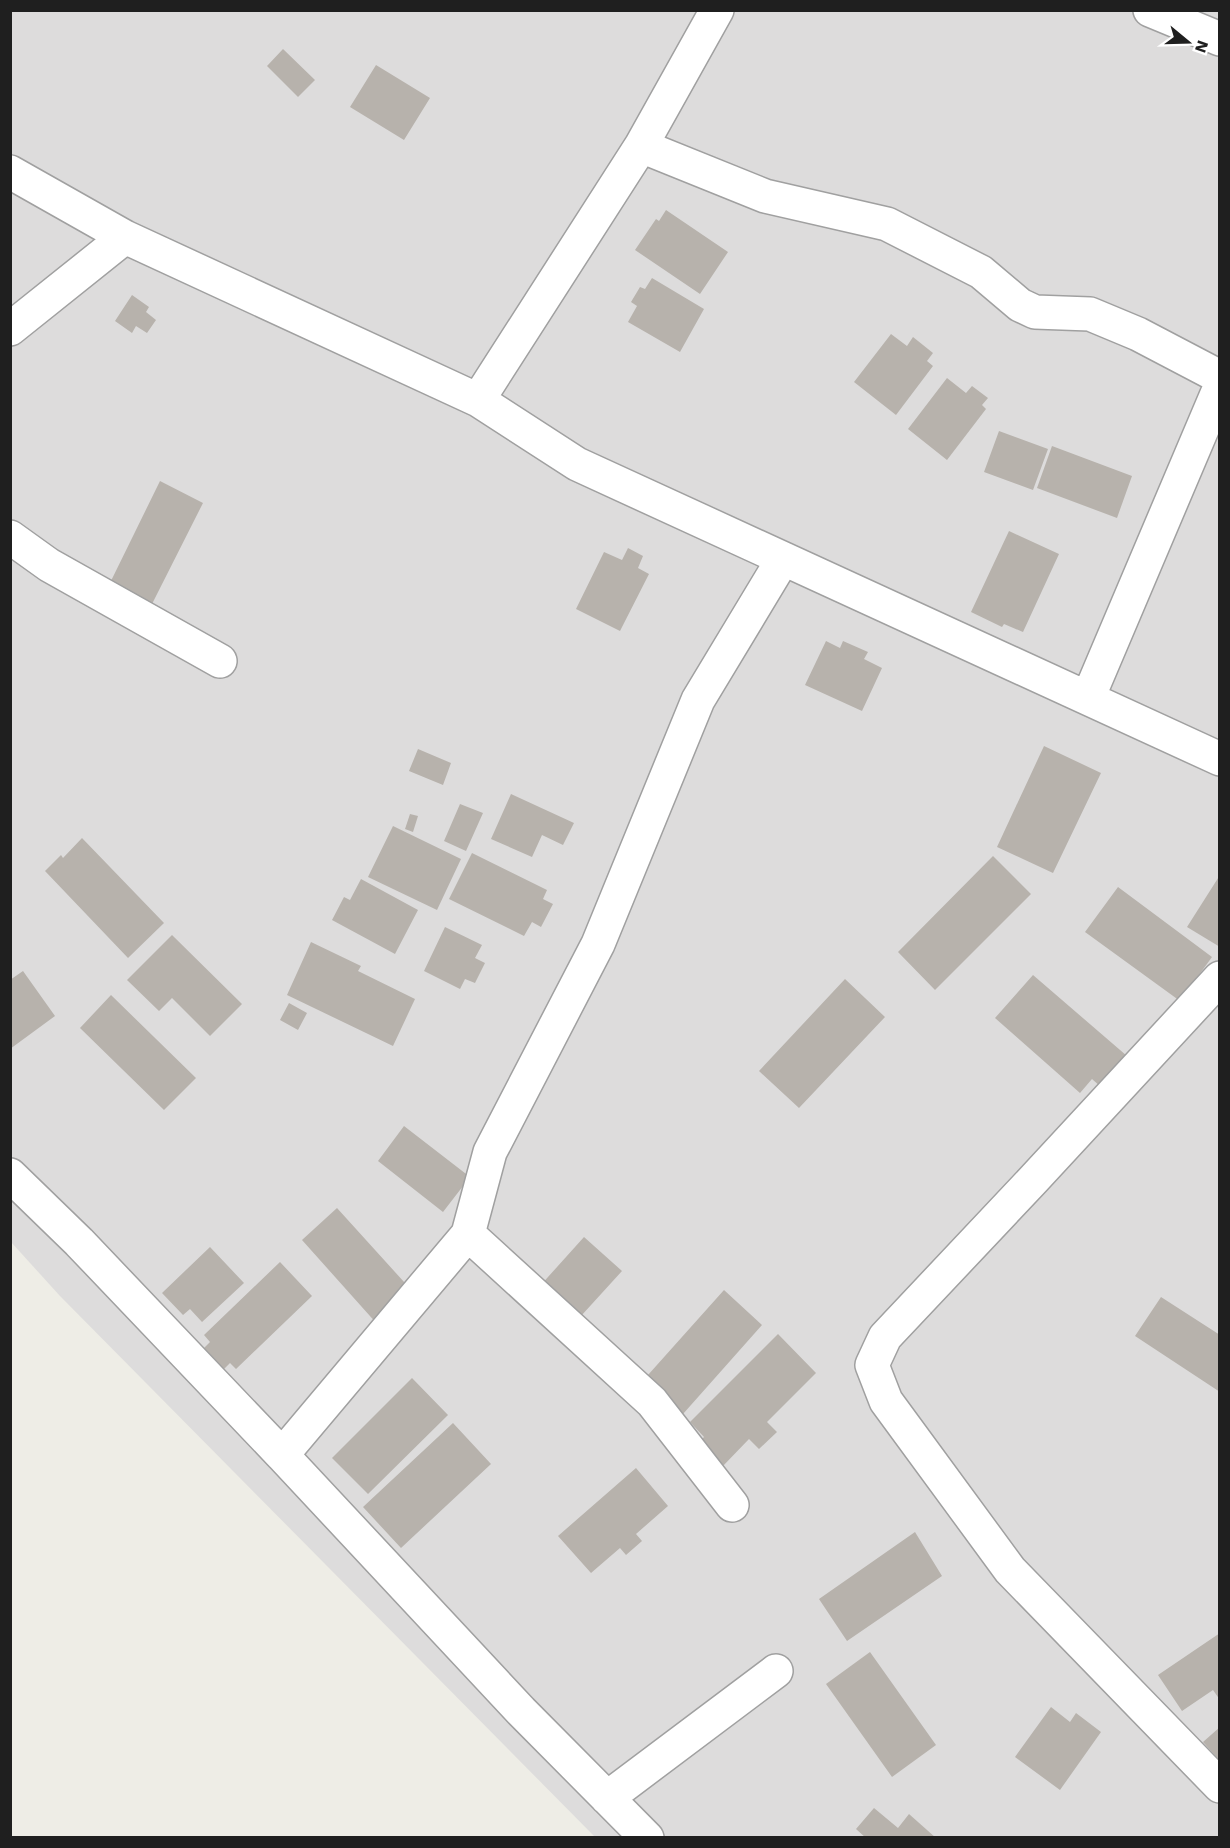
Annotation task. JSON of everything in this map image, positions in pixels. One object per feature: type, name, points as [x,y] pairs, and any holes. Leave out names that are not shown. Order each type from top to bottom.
[{"type":"street","points":[[478,400],[641,146],[717,10]]},
{"type":"street","points":[[1150,10],[1220,39]]},
{"type":"street","points":[[641,146],[765,196],[887,224],[981,272],[1020,305],[1035,312],[1090,314],[1138,334],[1220,377]]},
{"type":"street","points":[[10,172],[125,237],[478,400],[577,464],[1220,759]]},
{"type":"street","points":[[10,329],[125,237]]},
{"type":"street","points":[[1088,698],[1220,387]]},
{"type":"street","points":[[10,537],[49,564],[220,661]]},
{"type":"street","points":[[282,1455],[468,1233],[490,1152],[598,944],[698,700],[783,558]]},
{"type":"street","points":[[1220,978],[885,1337],[872,1365],[886,1401],[1010,1570],[1220,1786]]},
{"type":"street","points":[[10,1175],[79,1242],[282,1455],[521,1712],[647,1838]]},
{"type":"street","points":[[468,1233],[652,1402],[732,1505]]},
{"type":"street","points":[[607,1798],[776,1671]]},
{"type":"shaded area","points":[[11,11],[1219,11],[1219,1837],[595,1837],[60,1296],[11,1242]]},
{"type":"building","points":[[283,49],[315,80],[298,97],[267,66]]},
{"type":"building","points":[[376,65],[430,98],[404,140],[350,107]]},
{"type":"building","points":[[666,210],[728,252],[700,294],[635,250],[656,219],[659,221]]},
{"type":"building","points":[[652,278],[704,309],[680,352],[628,322],[637,306],[631,302],[640,287],[645,289]]},
{"type":"building","points":[[132,295],[149,307],[146,312],[156,320],[147,333],[136,326],[132,333],[115,321]]},
{"type":"building","points":[[891,334],[907,346],[913,337],[933,353],[927,361],[933,366],[896,415],[854,382]]},
{"type":"building","points":[[947,378],[966,393],[972,386],[988,398],[982,405],[986,409],[947,460],[908,429]]},
{"type":"building","points":[[999,431],[1048,449],[1033,490],[984,472]]},
{"type":"building","points":[[1052,446],[1132,476],[1117,518],[1037,488]]},
{"type":"building","points":[[160,481],[203,503],[151,606],[109,585]]},
{"type":"building","points":[[1009,531],[1059,554],[1023,632],[1004,624],[1002,627],[971,612]]},
{"type":"building","points":[[628,548],[643,556],[638,568],[649,574],[620,631],[576,609],[604,552],[622,560]]},
{"type":"building","points":[[826,641],[840,648],[843,641],[868,652],[864,659],[882,668],[862,711],[805,685]]},
{"type":"building","points":[[1044,746],[1101,773],[1053,873],[997,847]]},
{"type":"building","points":[[418,749],[451,763],[443,785],[409,771]]},
{"type":"building","points":[[511,794],[574,823],[563,845],[542,835],[532,857],[491,839]]},
{"type":"building","points":[[460,804],[483,813],[466,851],[444,841]]},
{"type":"building","points":[[410,814],[418,816],[413,832],[405,829]]},
{"type":"building","points":[[393,826],[461,859],[437,910],[368,877]]},
{"type":"building","points":[[82,838],[164,923],[128,958],[45,871],[61,855],[63,858]]},
{"type":"building","points":[[472,853],[547,890],[543,899],[553,904],[541,927],[532,922],[524,936],[449,899]]},
{"type":"building","points":[[993,856],[1031,894],[935,990],[898,952]]},
{"type":"building","points":[[1220,875],[1220,947],[1187,927]]},
{"type":"building","points":[[361,879],[418,910],[395,954],[332,920],[344,897],[350,900]]},
{"type":"building","points":[[1118,887],[1212,957],[1180,1001],[1085,932]]},
{"type":"building","points":[[445,927],[482,945],[475,958],[485,963],[475,983],[465,979],[460,989],[424,971]]},
{"type":"building","points":[[172,935],[242,1004],[210,1036],[172,998],[159,1011],[127,980]]},
{"type":"building","points":[[311,942],[361,966],[358,971],[415,999],[393,1046],[287,995]]},
{"type":"building","points":[[23,971],[55,1016],[10,1049],[10,980]]},
{"type":"building","points":[[1033,975],[1127,1056],[1101,1087],[1092,1079],[1080,1093],[995,1018]]},
{"type":"building","points":[[845,979],[885,1017],[799,1108],[759,1071]]},
{"type":"building","points":[[111,995],[196,1078],[164,1110],[80,1028]]},
{"type":"building","points":[[289,1003],[307,1013],[298,1030],[280,1020]]},
{"type":"building","points":[[404,1126],[470,1177],[443,1212],[378,1161]]},
{"type":"building","points":[[337,1208],[414,1293],[378,1325],[302,1240]]},
{"type":"building","points":[[584,1237],[622,1271],[581,1316],[539,1287]]},
{"type":"building","points":[[210,1247],[244,1283],[202,1322],[190,1309],[183,1315],[162,1293]]},
{"type":"building","points":[[280,1262],[312,1296],[236,1369],[230,1363],[224,1369],[204,1348],[210,1342],[204,1335]]},
{"type":"building","points":[[724,1290],[762,1325],[683,1414],[659,1392],[662,1389],[648,1375]]},
{"type":"building","points":[[1161,1297],[1220,1335],[1220,1392],[1135,1336]]},
{"type":"building","points":[[778,1334],[816,1373],[767,1422],[777,1432],[759,1449],[749,1439],[722,1467],[698,1443],[704,1437],[690,1422]]},
{"type":"building","points":[[412,1378],[448,1415],[368,1494],[332,1458]]},
{"type":"building","points":[[453,1423],[491,1464],[401,1548],[363,1507]]},
{"type":"building","points":[[636,1468],[668,1506],[636,1534],[642,1541],[626,1555],[620,1548],[591,1573],[558,1536]]},
{"type":"building","points":[[915,1532],[942,1576],[847,1641],[819,1599]]},
{"type":"building","points":[[1220,1633],[1220,1700],[1213,1690],[1182,1711],[1158,1675]]},
{"type":"building","points":[[870,1652],[936,1745],[892,1777],[826,1684]]},
{"type":"building","points":[[1051,1707],[1070,1722],[1076,1713],[1101,1732],[1060,1790],[1015,1757]]},
{"type":"building","points":[[1220,1727],[1220,1761],[1203,1742]]},
{"type":"building","points":[[874,1808],[898,1828],[909,1814],[936,1838],[866,1838],[856,1829]]}]
